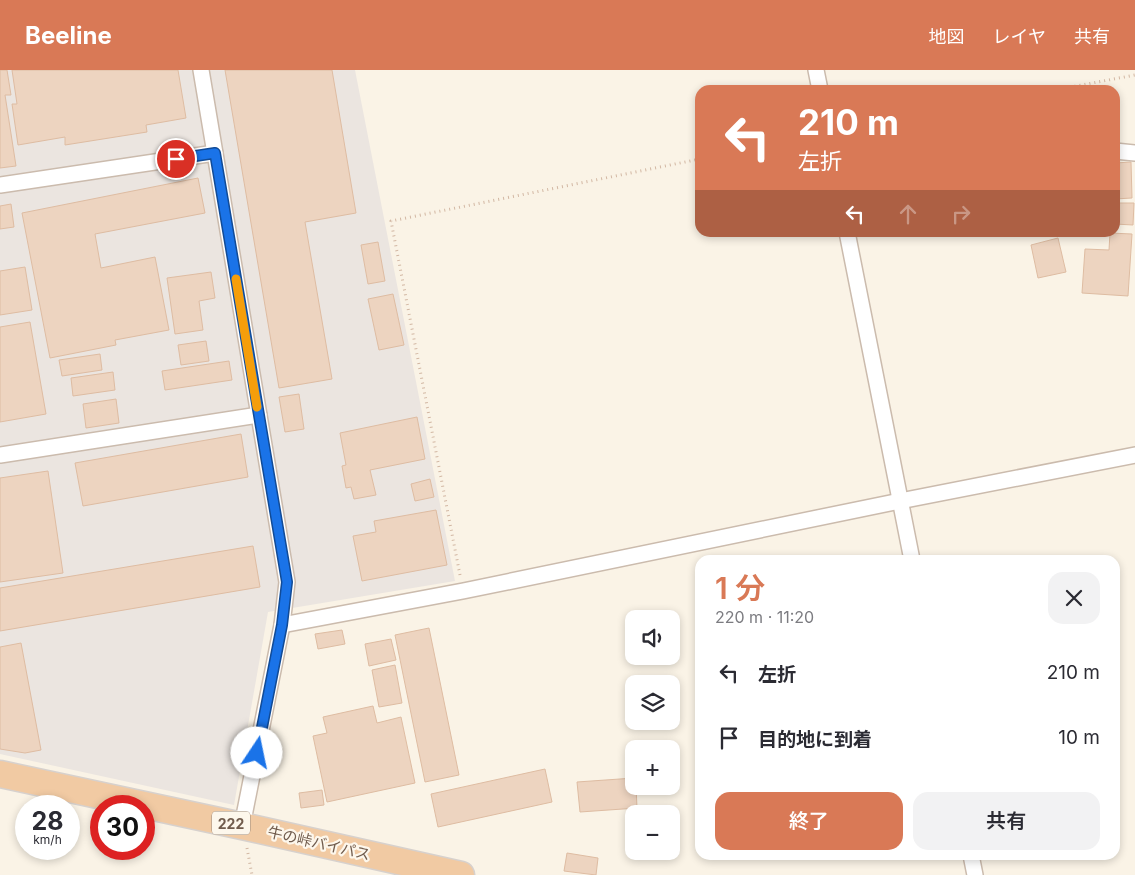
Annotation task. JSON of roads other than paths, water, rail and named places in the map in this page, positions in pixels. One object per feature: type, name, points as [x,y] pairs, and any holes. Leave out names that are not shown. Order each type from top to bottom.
[{"type":"highway","name":"牛の峠バイパス","points":[[0,774],[461,875]]},
{"type":"street","points":[[201,70],[287,582],[282,625],[242,826]]},
{"type":"street","points":[[816,70],[819,85]]},
{"type":"street","points":[[1120,152],[1135,153]]},
{"type":"street","points":[[0,186],[215,153]]},
{"type":"street","points":[[848,237],[911,555]]},
{"type":"street","points":[[0,455],[259,415]]},
{"type":"street","points":[[282,625],[463,591],[900,501],[1135,455]]},
{"type":"street","points":[[972,860],[975,875]]}]
